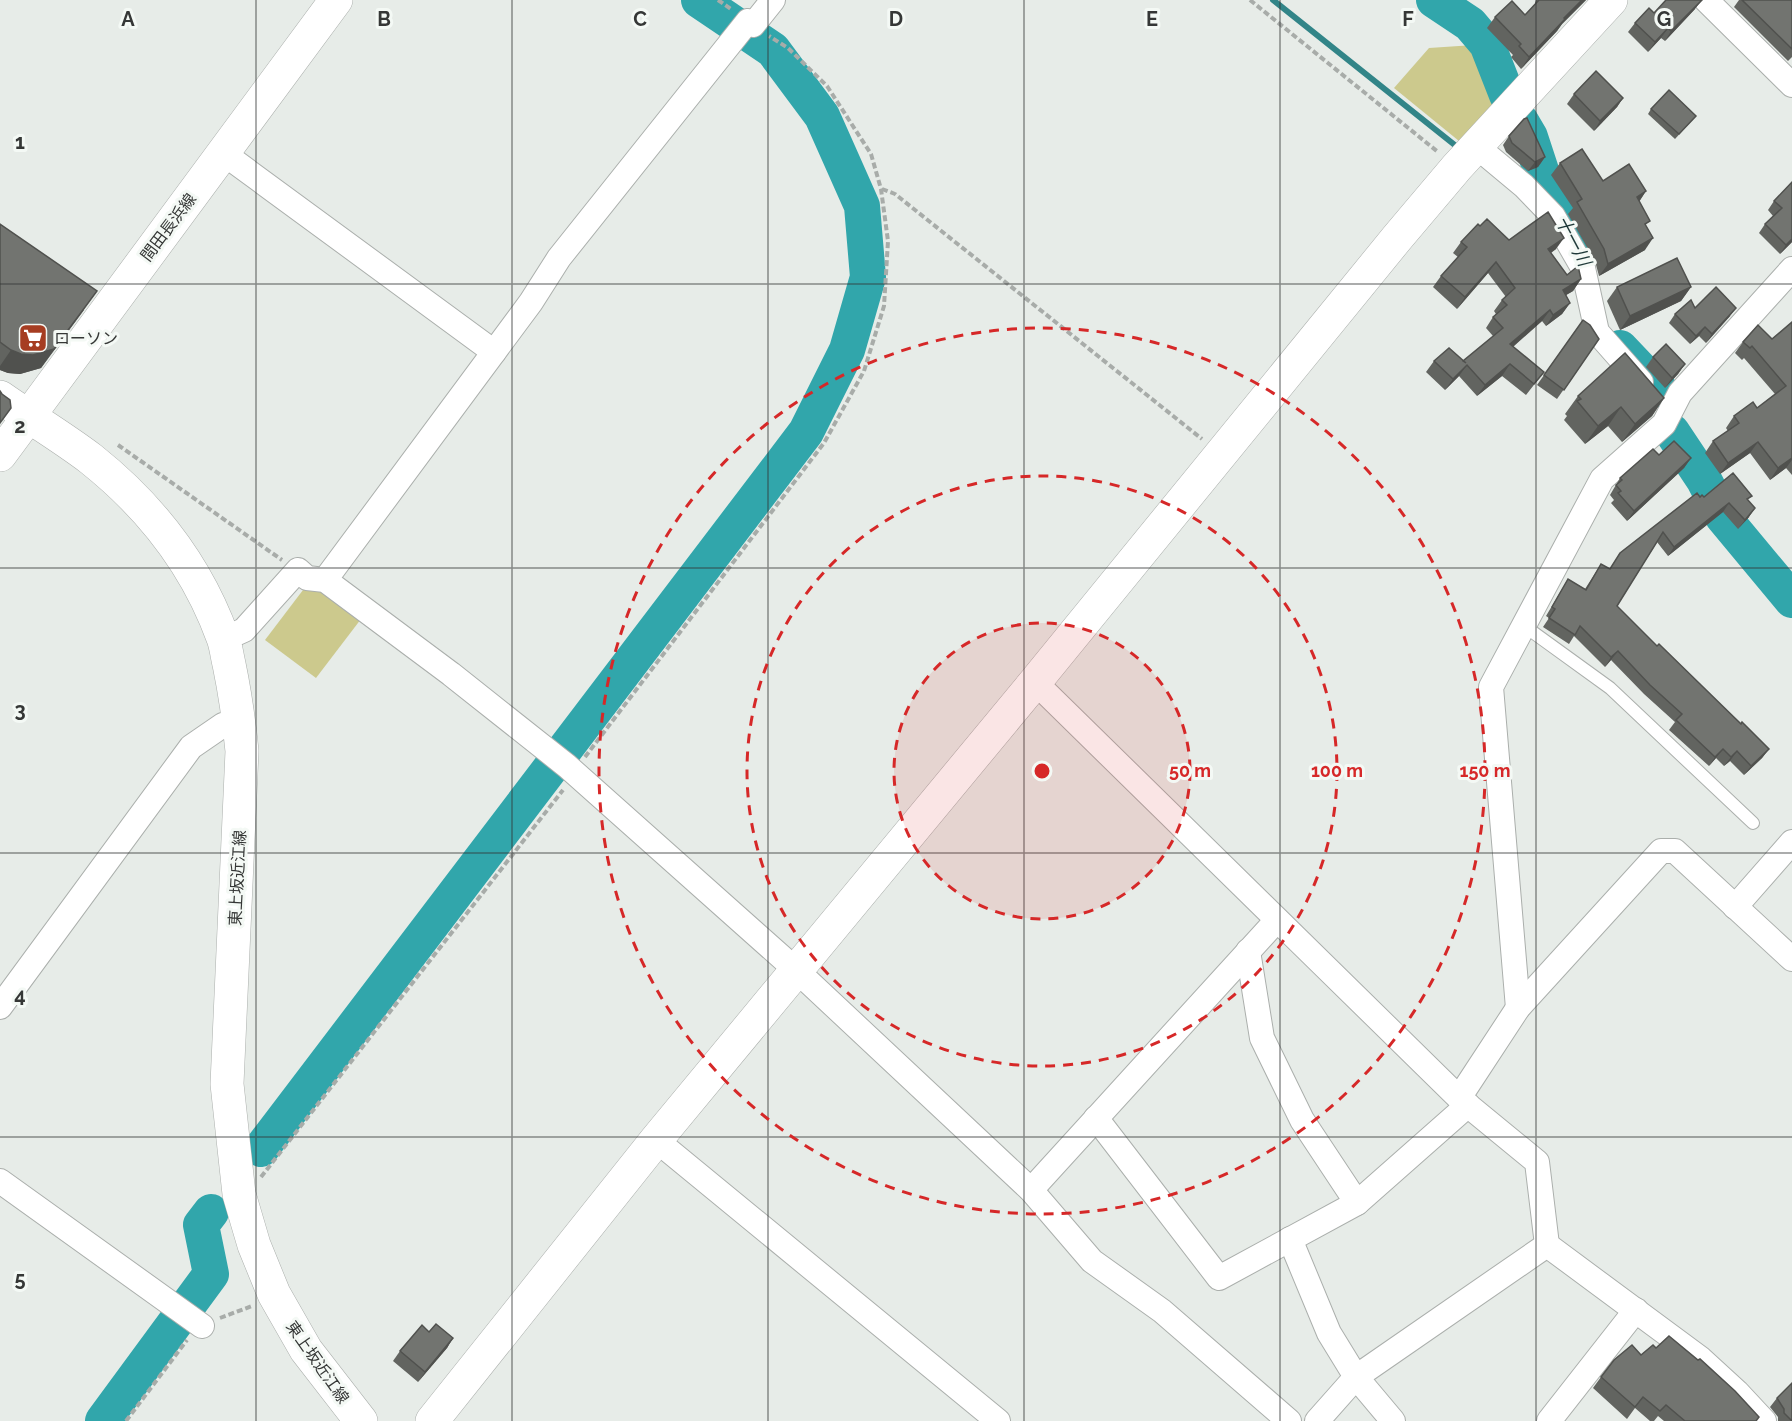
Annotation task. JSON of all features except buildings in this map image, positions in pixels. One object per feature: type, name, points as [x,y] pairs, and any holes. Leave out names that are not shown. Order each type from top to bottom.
[{"type":"street","name":"間田長浜線","points":[[0,455],[336,0]]},
{"type":"street","points":[[325,580],[531,302],[559,258],[726,51],[773,0]]},
{"type":"street","points":[[432,1421],[656,1140],[1035,682],[1220,454],[1467,157],[1611,0]]},
{"type":"street","points":[[1706,0],[1792,85]]},
{"type":"street","points":[[223,153],[494,352]]},
{"type":"street","points":[[1467,157],[1524,186],[1553,216],[1583,268],[1597,332],[1668,413]]},
{"type":"street","points":[[1518,1008],[1491,687],[1602,479],[1664,424],[1680,393],[1792,268]]},
{"type":"street","name":"東上坂近江線","points":[[0,397],[90,459],[155,519],[182,556],[224,639],[239,720],[242,751],[242,794],[227,1084],[239,1194],[254,1245],[273,1294],[306,1350],[361,1421]]},
{"type":"street","points":[[224,639],[244,630],[298,570],[307,578],[325,580],[451,674],[563,764],[796,970],[1031,1190],[1092,1261],[1162,1311],[1289,1421]]},
{"type":"street","points":[[1035,682],[1463,1102],[1537,1162],[1547,1245],[1701,1359],[1764,1421]]},
{"type":"street","points":[[0,1007],[191,747],[223,724],[239,720]]},
{"type":"street","points":[[1735,907],[1792,843]]},
{"type":"street","points":[[1096,1118],[1219,1278],[1357,1203],[1463,1102],[1518,1008],[1661,851],[1675,851],[1792,959]]},
{"type":"street","points":[[1031,1190],[1277,920]]},
{"type":"street","points":[[1248,951],[1262,1038],[1302,1120],[1357,1203]]},
{"type":"street","points":[[656,1140],[998,1421]]},
{"type":"street","points":[[0,1181],[200,1324]]},
{"type":"street","points":[[1290,1239],[1329,1333],[1356,1377],[1393,1421]]},
{"type":"street","points":[[1317,1421],[1356,1377],[1547,1245]]},
{"type":"street","points":[[1549,1421],[1636,1310]]},
{"type":"lane","points":[[1523,624],[1610,688],[1753,823]]},
{"type":"path","points":[[239,1194],[267,1173],[564,789],[563,764],[824,443],[864,371],[884,306],[888,241],[881,189],[871,154],[827,86],[788,48],[749,24],[718,0]]},
{"type":"path","points":[[1250,0],[1467,157]]},
{"type":"path","points":[[881,189],[895,194],[1220,454]]},
{"type":"path","points":[[115,443],[298,570]]},
{"type":"path","points":[[126,1421],[200,1324],[261,1302],[273,1294]]},
{"type":"shaded area","points":[[1474,45],[1497,99],[1459,141],[1394,88],[1429,48]]},
{"type":"shaded area","points":[[319,585],[361,619],[316,678],[265,640],[303,590]]},
{"type":"waterway","points":[[261,1149],[806,432],[847,350],[868,277],[862,206],[822,116],[773,50],[699,0]]},
{"type":"waterway","points":[[1273,0],[1456,146]]},
{"type":"waterway","name":"十一川","points":[[1434,0],[1470,24],[1487,44],[1507,95]]},
{"type":"waterway","name":"十一川","points":[[1520,120],[1530,137],[1550,198],[1575,235]]},
{"type":"waterway","name":"十一川","points":[[1620,348],[1659,389]]},
{"type":"waterway","name":"十一川","points":[[1672,432],[1704,480],[1723,517],[1792,600]]},
{"type":"waterway","points":[[103,1421],[211,1274],[201,1225],[211,1212]]},
{"type":"place","name":"ローソン","points":[[33,338]]}]
